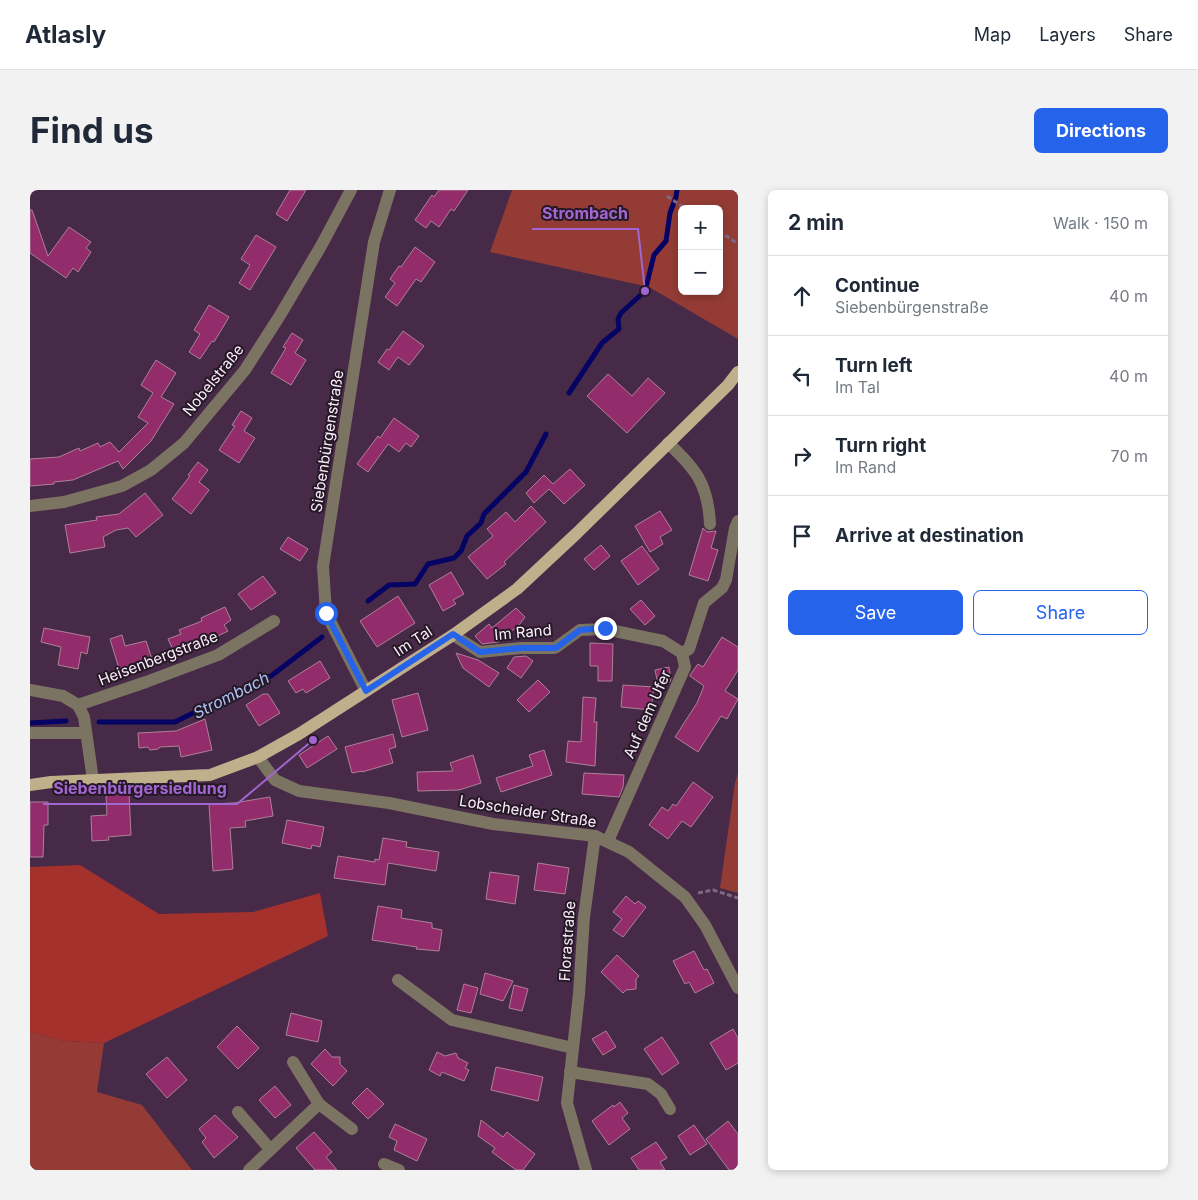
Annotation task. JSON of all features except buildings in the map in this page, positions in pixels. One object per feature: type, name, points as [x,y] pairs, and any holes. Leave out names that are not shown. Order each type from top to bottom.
[{"type":"main road","name":"Im Tal","points":[[30,785],[51,782],[210,775],[258,757],[299,734],[453,634],[518,589],[728,385],[738,372]]},
{"type":"street","name":"Nobelstraße","points":[[30,506],[64,502],[122,486],[151,470],[184,442],[250,362],[322,246],[351,190]]},
{"type":"street","name":"Siebenbürgenstraße","points":[[366,691],[326,613],[323,566],[374,242],[390,190]]},
{"type":"street","points":[[668,443],[700,478],[707,497],[710,524]]},
{"type":"street","name":"Auf dem Ufer","points":[[608,841],[685,667],[682,653],[689,649],[704,603],[722,588],[726,580],[735,528],[738,521]]},
{"type":"street","name":"Heisenbergstraße","points":[[78,705],[218,655],[274,621]]},
{"type":"street","name":"Im Rand","points":[[453,634],[480,652],[521,648],[556,648],[580,630],[605,628],[662,642],[682,653]]},
{"type":"street","points":[[30,690],[64,696],[78,705],[84,717],[93,780]]},
{"type":"street","points":[[30,733],[86,733]]},
{"type":"street","name":"Lobscheider Straße","points":[[258,757],[275,780],[299,791],[389,803],[492,824],[596,836],[608,841],[629,852],[684,897],[705,925],[738,988]]},
{"type":"street","name":"Florastraße","points":[[586,1170],[567,1103],[580,994],[584,917],[596,836]]},
{"type":"street","points":[[398,980],[452,1020],[573,1048]]},
{"type":"street","points":[[293,1062],[319,1104],[352,1129]]},
{"type":"street","points":[[570,1072],[648,1084],[661,1094],[670,1109]]},
{"type":"street","points":[[248,1170],[319,1104]]},
{"type":"street","points":[[238,1112],[270,1149]]},
{"type":"street","points":[[384,1164],[399,1170]]},
{"type":"path","points":[[667,196],[680,205]]},
{"type":"path","points":[[723,234],[738,244]]},
{"type":"path","points":[[684,897],[713,890],[738,898]]},
{"type":"shaded area","points":[[512,190],[738,190],[738,339],[649,287],[490,252]]},
{"type":"shaded area","points":[[738,773],[738,893],[720,888]]},
{"type":"shaded area","points":[[80,865],[159,914],[253,912],[320,893],[328,936],[104,1043],[64,1041],[30,1032],[30,867]]},
{"type":"shaded area","points":[[30,1032],[64,1041],[104,1043],[97,1092],[142,1105],[192,1170],[30,1170]]},
{"type":"waterway","name":"Strombach","points":[[569,393],[602,343],[619,329],[618,319],[621,313],[645,291],[654,255],[666,241],[670,213],[677,190]]},
{"type":"waterway","name":"Strombach","points":[[368,601],[389,585],[415,584],[428,564],[454,558],[461,551],[467,536],[481,523],[484,514],[526,472],[546,434]]},
{"type":"waterway","name":"Strombach","points":[[99,722],[175,722],[197,711],[229,700],[256,680],[271,676],[322,637]]},
{"type":"waterway","name":"Strombach","points":[[30,723],[66,721]]},
{"type":"place","name":"Strombach","points":[[645,291]]},
{"type":"place","name":"Siebenbürgersiedlung","points":[[313,740]]},
{"type":"route","points":[[326,613],[366,691],[453,634],[480,652],[521,648],[556,648],[580,630],[605,628]]}]
